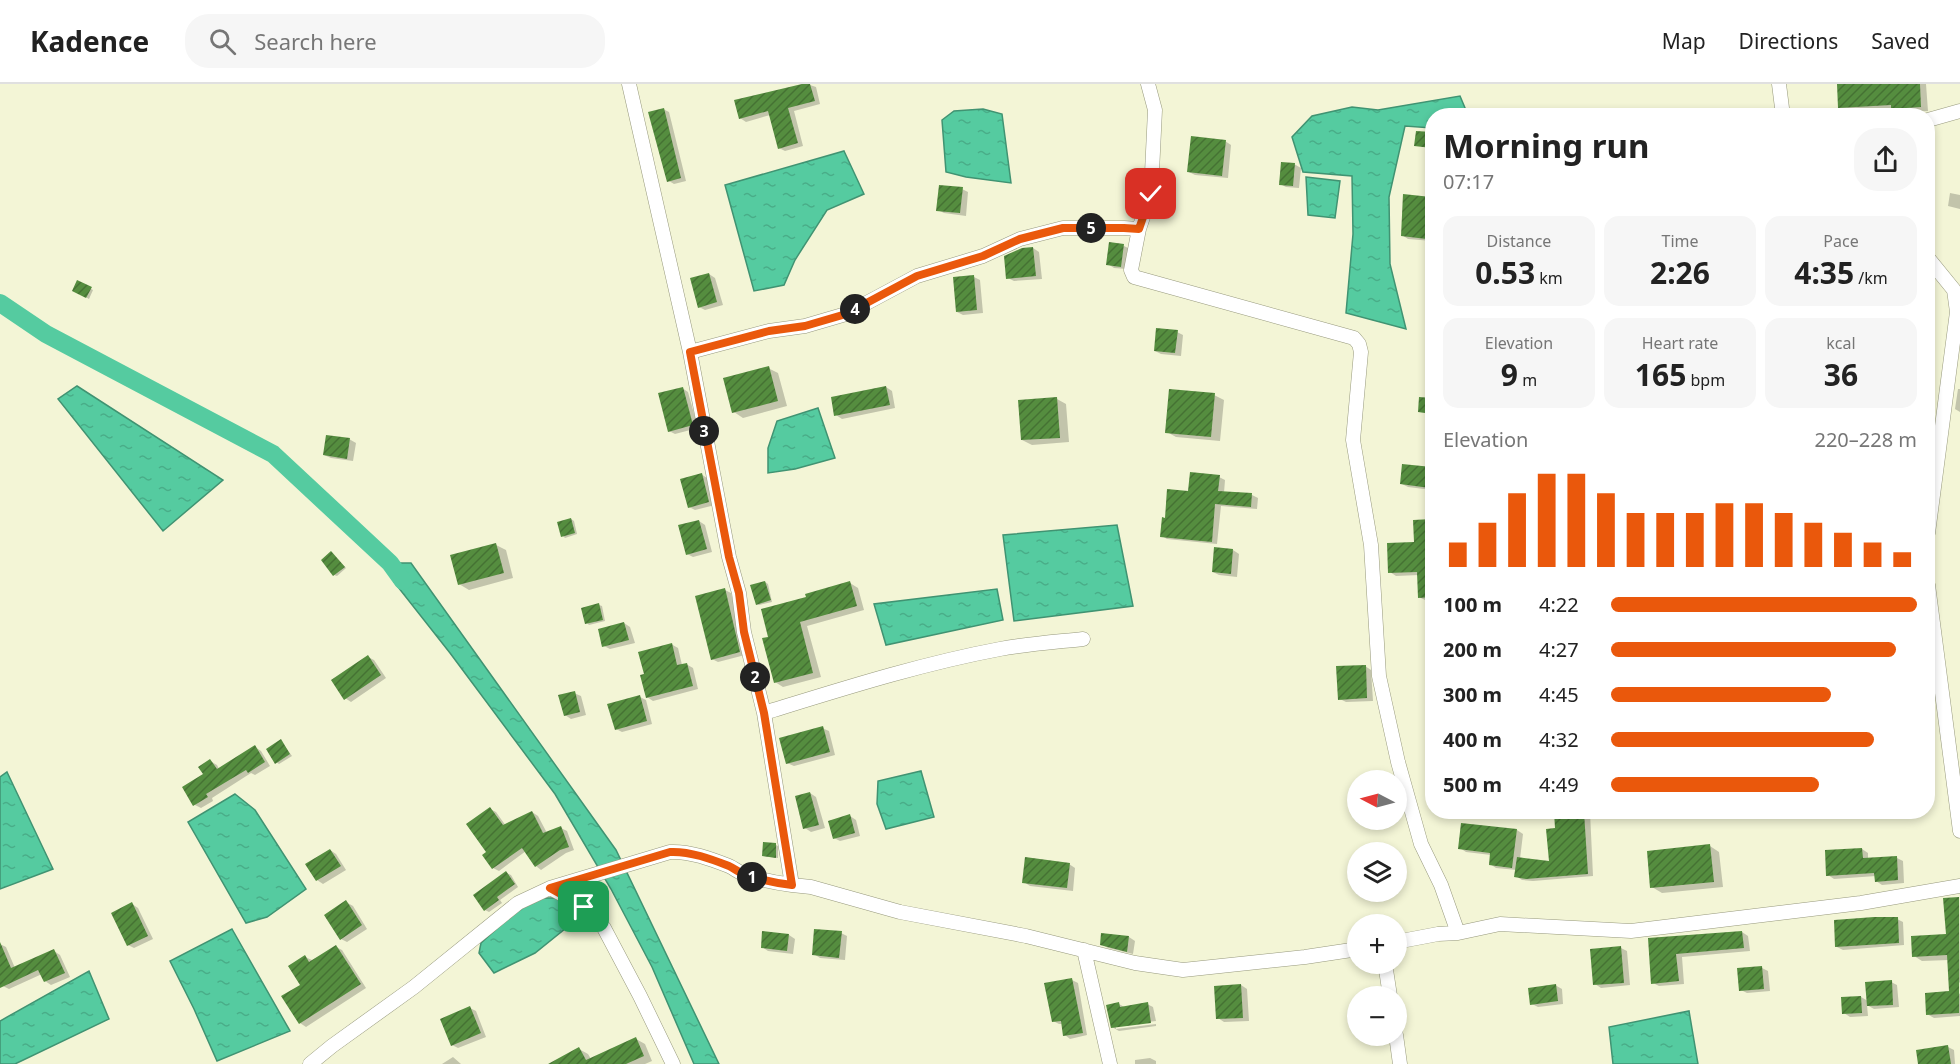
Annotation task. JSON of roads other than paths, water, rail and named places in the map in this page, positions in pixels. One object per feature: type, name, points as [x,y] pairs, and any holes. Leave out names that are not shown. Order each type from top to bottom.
[{"type":"street","points":[[629,84],[690,352],[729,557],[739,593],[744,632],[764,713],[792,885]]},
{"type":"street","points":[[1148,84],[1155,110],[1151,194],[1139,229],[1131,270],[1134,277],[1304,322],[1354,338],[1359,344],[1361,352],[1353,440],[1371,545],[1379,676],[1398,762],[1421,843],[1441,885],[1458,933]]},
{"type":"street","points":[[1779,84],[1782,108]]},
{"type":"street","points":[[1935,118],[1960,111]]},
{"type":"street","points":[[690,352],[769,331],[805,326],[846,314],[917,276],[983,256],[1020,239],[1063,228],[1139,229]]},
{"type":"street","points":[[1935,267],[1954,290],[1957,312],[1955,363],[1935,489]]},
{"type":"street","points":[[764,713],[931,664],[1001,649],[1083,639]]},
{"type":"street","points":[[1935,680],[1960,831]]},
{"type":"street","points":[[310,1064],[414,987],[518,903],[550,888],[670,852],[684,852],[730,866],[744,875],[777,884],[811,887],[900,912],[1026,936],[1135,963],[1183,970],[1347,951]]},
{"type":"street","points":[[1407,940],[1500,924],[1631,931],[1861,903],[1960,886]]},
{"type":"street","points":[[550,888],[579,903],[604,928],[673,1064]]},
{"type":"street","points":[[1084,950],[1110,1064]]},
{"type":"street","points":[[1398,1046],[1400,1064]]},
{"type":"water","points":[[1460,96],[1465,108],[1425,108],[1425,127],[1405,126],[1389,197],[1390,264],[1406,329],[1346,313],[1353,234],[1352,176],[1303,172],[1292,137],[1312,116],[1352,107],[1378,110]]},
{"type":"water","points":[[983,109],[1002,114],[1011,183],[946,172],[942,120],[954,111]]},
{"type":"water","points":[[844,151],[864,194],[827,210],[795,260],[784,285],[754,291],[725,185]]},
{"type":"water","points":[[1306,177],[1340,181],[1335,218],[1308,215]]},
{"type":"water","points":[[77,386],[223,480],[163,531],[58,399]]},
{"type":"water","points":[[818,408],[835,458],[795,469],[768,473],[768,448],[777,421]]},
{"type":"water","points":[[1117,525],[1133,606],[1014,621],[1003,535]]},
{"type":"water","points":[[390,563],[411,563],[616,850],[719,1064],[694,1064],[652,967],[611,889],[555,794],[394,582]]},
{"type":"water","points":[[997,589],[1003,620],[886,645],[874,604]]},
{"type":"water","points":[[921,771],[934,817],[886,829],[877,804],[878,781]]},
{"type":"water","points":[[7,772],[53,869],[0,889],[0,777]]},
{"type":"water","points":[[235,794],[255,810],[306,889],[267,917],[246,923],[188,822]]},
{"type":"water","points":[[530,898],[561,898],[571,924],[535,953],[494,973],[479,953],[481,943]]},
{"type":"water","points":[[232,929],[290,1031],[217,1061],[170,961]]},
{"type":"water","points":[[89,971],[109,1019],[15,1064],[0,1064],[0,1021]]},
{"type":"water","points":[[1689,1011],[1698,1064],[1613,1064],[1609,1027]]},
{"type":"waterway","points":[[0,303],[46,334],[273,454],[390,563],[403,581]]}]
